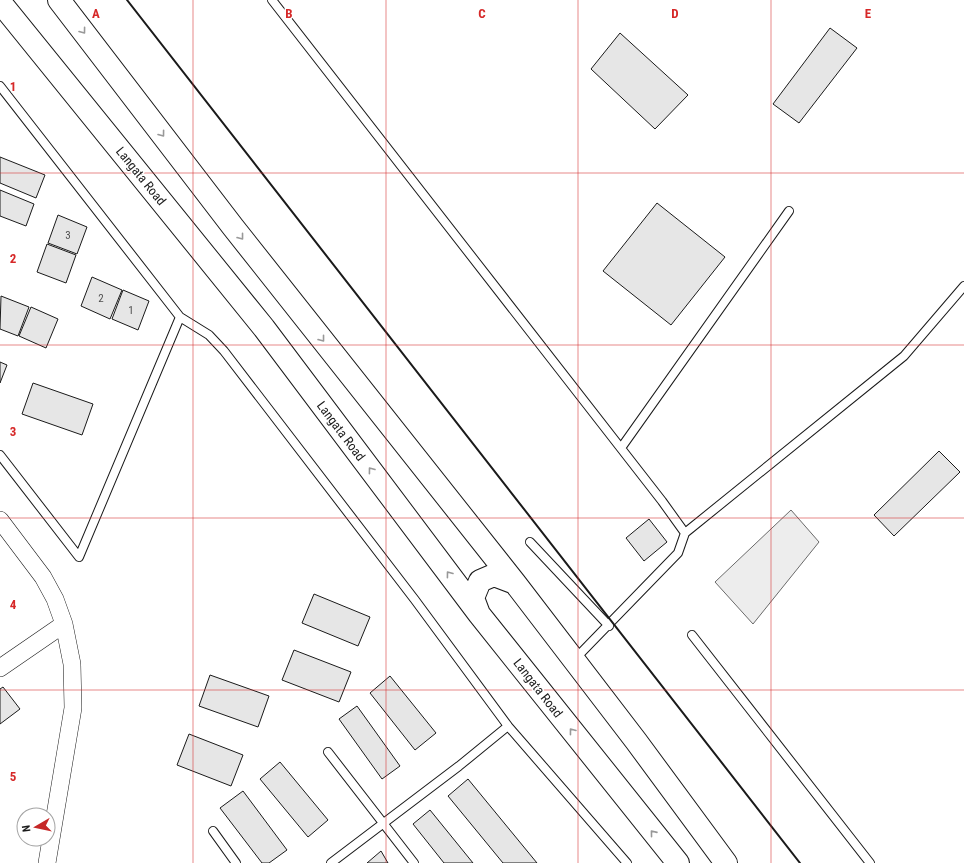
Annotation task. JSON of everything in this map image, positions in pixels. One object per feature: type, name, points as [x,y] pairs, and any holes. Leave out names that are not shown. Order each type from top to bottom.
[{"type":"main road","points":[[59,0],[238,234],[515,583],[636,741],[726,863]]},
{"type":"main road","name":"Langata Road","points":[[0,2],[264,328],[479,614],[678,863]]},
{"type":"main road","points":[[479,614],[473,598],[480,581],[494,575],[515,583]]},
{"type":"street","points":[[0,520],[43,577],[55,599],[64,624],[72,664],[73,708],[47,863]]},
{"type":"street","points":[[0,668],[64,624]]},
{"type":"lane","points":[[272,0],[685,532]]},
{"type":"lane","points":[[0,86],[180,317],[209,335],[224,351],[415,600],[508,726],[627,863]]},
{"type":"lane","points":[[621,448],[789,211]]},
{"type":"lane","points":[[574,661],[678,553],[685,532],[904,356],[964,286]]},
{"type":"lane","points":[[0,455],[79,557],[180,317]]},
{"type":"lane","points":[[530,542],[609,626]]},
{"type":"lane","points":[[692,635],[870,863]]},
{"type":"lane","points":[[331,863],[459,766],[508,726]]},
{"type":"lane","points":[[328,752],[414,863]]},
{"type":"lane","points":[[213,831],[236,863]]},
{"type":"shaded area","points":[[791,510],[819,542],[753,624],[715,582]]},
{"type":"building","points":[[830,28],[857,48],[799,123],[773,104]]},
{"type":"building","points":[[620,33],[688,95],[655,129],[591,69]]},
{"type":"building","points":[[0,157],[45,175],[36,198],[0,183]]},
{"type":"building","points":[[0,190],[34,204],[26,226],[0,216]]},
{"type":"building","points":[[657,203],[725,257],[671,325],[603,271]]},
{"type":"building","points":[[58,215],[87,227],[77,254],[48,243]]},
{"type":"building","points":[[47,244],[76,255],[66,283],[37,272]]},
{"type":"building","points":[[92,277],[122,290],[110,319],[81,306]]},
{"type":"building","points":[[123,290],[149,301],[138,330],[112,319]]},
{"type":"building","points":[[1,296],[29,307],[18,336],[0,329]]},
{"type":"building","points":[[31,307],[58,319],[46,348],[19,336]]},
{"type":"building","points":[[0,362],[7,365],[0,383]]},
{"type":"building","points":[[33,383],[93,404],[82,435],[22,414]]},
{"type":"building","points":[[939,451],[960,472],[894,536],[874,515]]},
{"type":"building","points":[[649,519],[667,542],[644,561],[626,538]]},
{"type":"building","points":[[314,594],[370,617],[358,646],[302,623]]},
{"type":"building","points":[[294,650],[351,672],[339,702],[282,680]]},
{"type":"building","points":[[210,675],[269,696],[258,727],[199,706]]},
{"type":"building","points":[[390,676],[436,733],[415,750],[370,693]]},
{"type":"building","points":[[3,687],[20,709],[0,724],[0,689]]},
{"type":"building","points":[[357,706],[400,766],[382,779],[339,719]]},
{"type":"building","points":[[189,734],[243,755],[231,786],[177,765]]},
{"type":"building","points":[[280,762],[328,820],[308,837],[260,779]]},
{"type":"building","points":[[468,779],[537,863],[503,863],[448,796]]},
{"type":"building","points":[[243,791],[287,850],[269,863],[262,863],[220,808]]},
{"type":"building","points":[[430,810],[473,863],[444,863],[413,824]]},
{"type":"building","points":[[381,851],[388,863],[367,863]]},
{"type":"wall","points":[[127,0],[800,863]]}]
